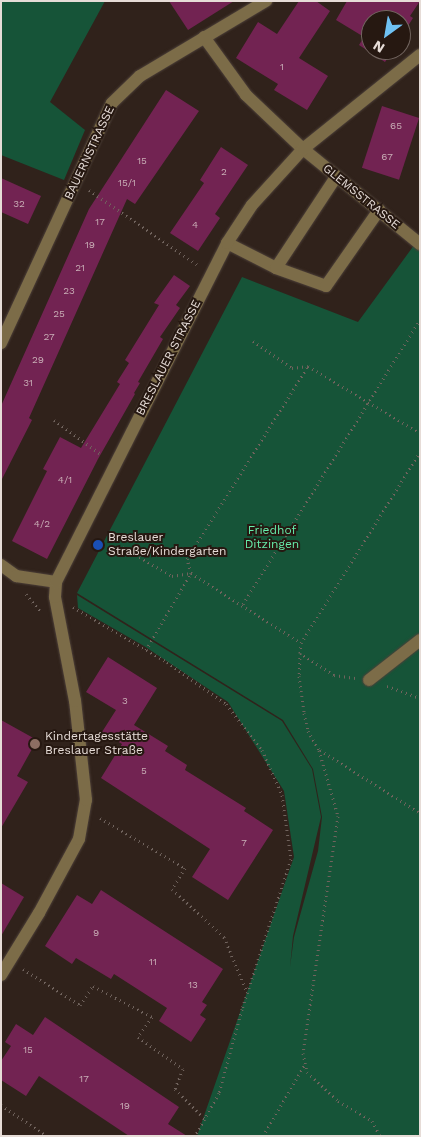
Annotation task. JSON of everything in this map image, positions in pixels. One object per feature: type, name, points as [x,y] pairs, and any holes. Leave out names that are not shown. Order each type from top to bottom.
[{"type":"street","name":"BAUERNSTRASSE","points":[[1,343],[112,103],[140,76],[266,1]]},
{"type":"street","points":[[204,37],[246,95],[303,149]]},
{"type":"street","name":"BRESLAUER STRASSE","points":[[1,975],[78,839],[86,800],[76,700],[55,597],[56,582],[227,243],[252,205],[303,149],[420,54]]},
{"type":"street","name":"GLEMSSTRASSE","points":[[303,149],[420,244]]},
{"type":"street","points":[[276,268],[336,177]]},
{"type":"street","points":[[227,243],[276,268],[326,286],[379,210]]},
{"type":"street","points":[[1,565],[16,576],[56,582]]},
{"type":"street","points":[[369,680],[420,640]]},
{"type":"path","points":[[76,181],[201,267]]},
{"type":"path","points":[[243,604],[420,320]]},
{"type":"path","points":[[253,341],[292,368],[308,366],[420,433]]},
{"type":"path","points":[[146,650],[191,573],[187,559],[308,366]]},
{"type":"path","points":[[54,420],[103,456]]},
{"type":"path","points":[[380,1136],[372,1121],[338,1101],[307,1072],[303,1053],[338,816],[319,750],[308,731],[302,706],[299,676],[300,654],[301,643],[420,452]]},
{"type":"path","points":[[122,547],[172,576],[191,573],[243,604],[301,643]]},
{"type":"path","points":[[16,576],[22,590],[45,617],[63,633]]},
{"type":"path","points":[[55,597],[146,650],[226,704],[262,750],[282,795],[291,860],[247,993],[219,1093],[195,1136]]},
{"type":"path","points":[[300,654],[334,675],[369,680],[420,698]]},
{"type":"path","points":[[319,750],[420,813]]},
{"type":"path","points":[[84,809],[185,868],[172,889],[224,937],[247,993]]},
{"type":"path","points":[[10,961],[80,1005],[93,986],[152,1017],[138,1037],[183,1069],[175,1089],[205,1119]]},
{"type":"path","points":[[263,1136],[305,1063]]},
{"type":"path","points":[[1,1105],[47,1136]]},
{"type":"path","points":[[416,1136],[420,1133]]},
{"type":"green space","points":[[1,1],[105,1],[50,102],[85,130],[64,180],[1,155]]},
{"type":"green space","name":"Friedhof Ditzingen","points":[[420,237],[420,1136],[197,1136],[294,857],[284,791],[228,702],[144,646],[78,608],[77,595],[282,721],[312,769],[321,817],[293,936],[290,967],[294,937],[318,851],[322,817],[313,769],[283,720],[77,593],[242,277],[358,322]]},
{"type":"building","points":[[169,1],[234,1],[188,30]]},
{"type":"building","points":[[299,1],[316,1],[330,11],[299,58],[328,76],[307,110],[274,90],[278,84],[236,58],[258,22],[277,34]]},
{"type":"building","points":[[347,1],[420,1],[411,14],[411,10],[361,10],[361,35],[336,20]]},
{"type":"building","points":[[166,90],[199,111],[135,204],[127,199],[29,418],[32,420],[1,481],[1,406],[89,209]]},
{"type":"building","points":[[382,106],[419,118],[399,180],[362,168]]},
{"type":"building","points":[[221,147],[248,165],[215,214],[220,218],[198,251],[170,233],[204,183],[200,180]]},
{"type":"building","points":[[1,178],[41,196],[28,224],[1,212]]},
{"type":"building","points":[[174,275],[190,286],[176,305],[180,308],[160,337],[163,339],[138,382],[140,383],[135,394],[98,459],[47,559],[12,541],[47,471],[43,469],[60,437],[81,448],[120,384],[117,382],[129,363],[125,360],[159,305],[154,303]]},
{"type":"building","points":[[108,657],[157,688],[134,725],[168,746],[165,751],[187,765],[185,770],[246,808],[244,811],[273,830],[228,900],[192,877],[210,849],[101,778],[122,744],[102,732],[116,710],[86,692]]},
{"type":"building","points":[[1,720],[37,740],[17,776],[28,782],[1,828]]},
{"type":"building","points":[[1,883],[24,897],[1,936]]},
{"type":"building","points":[[101,890],[223,969],[202,1002],[207,1005],[200,1015],[206,1019],[191,1042],[159,1021],[167,1008],[114,974],[111,979],[76,958],[72,964],[45,946],[77,895],[92,904]]},
{"type":"building","points":[[45,1017],[179,1107],[168,1124],[187,1136],[129,1136],[39,1076],[26,1096],[1,1080],[1,1061],[11,1046],[5,1042],[16,1024],[33,1035]]},
{"type":"place","name":"Breslauer Straße/Kindergarten","points":[[98,545]]},
{"type":"place","name":"Kindertagesstätte Breslauer Straße","points":[[35,744]]}]
